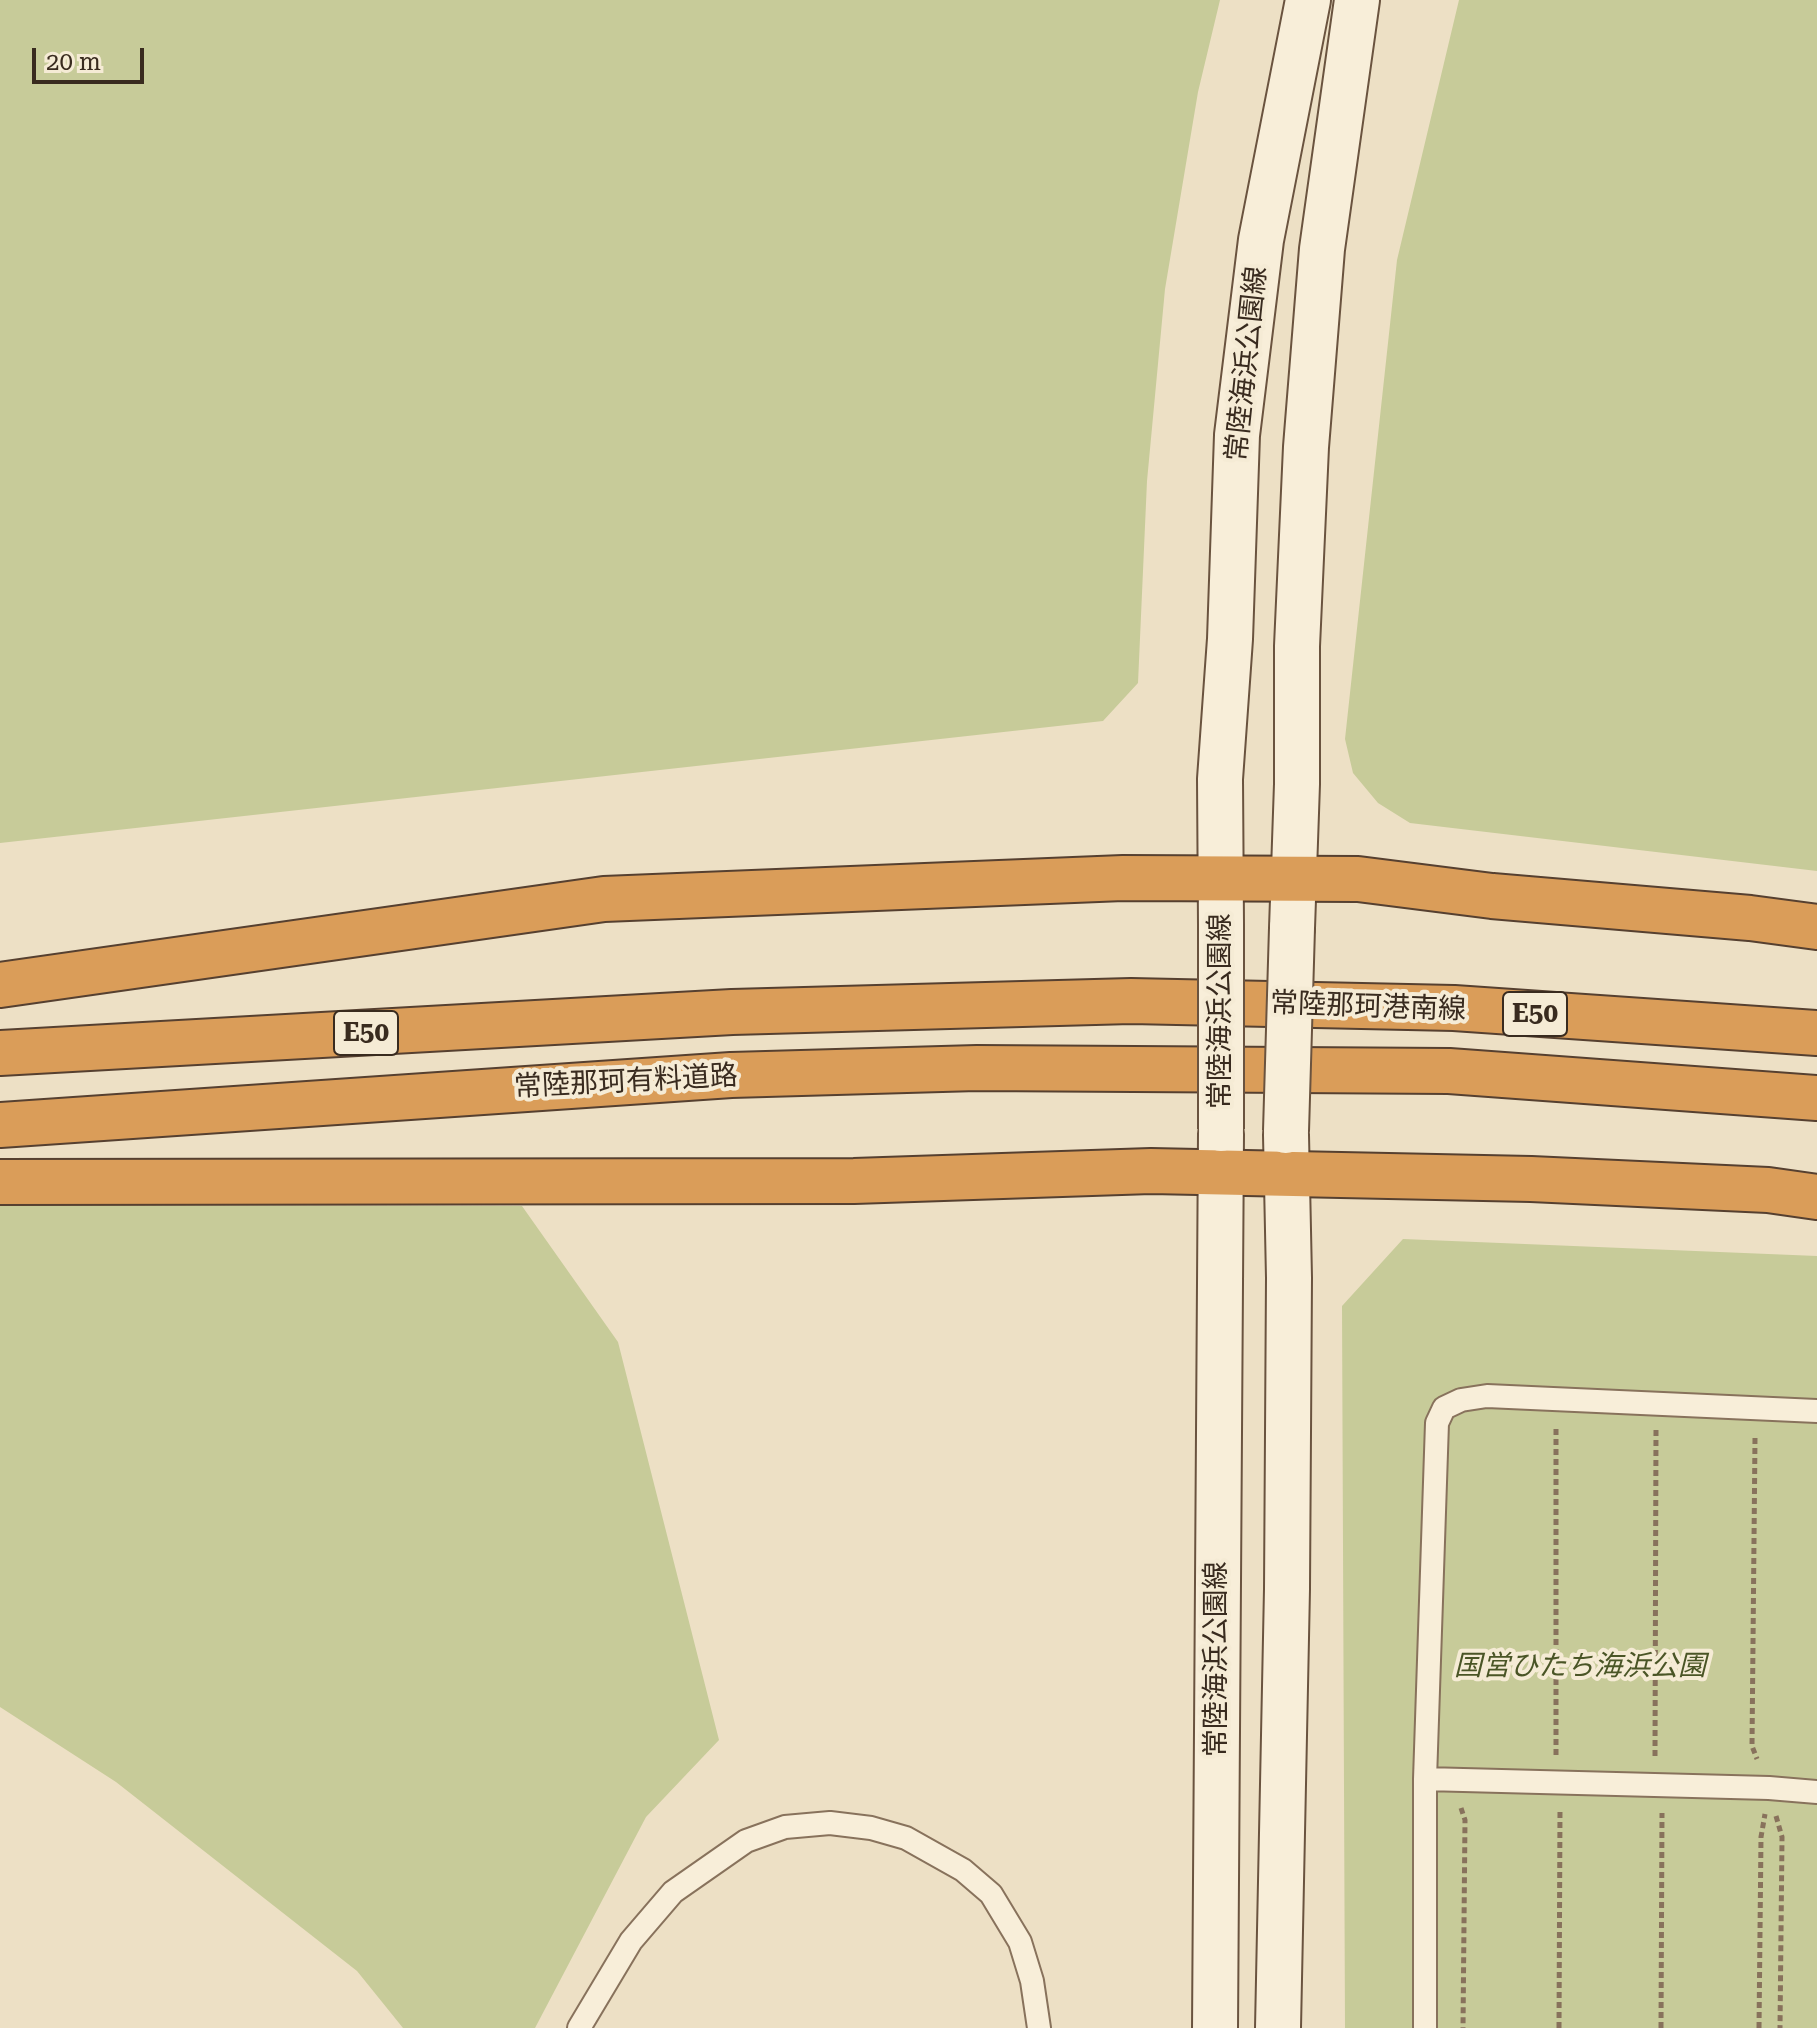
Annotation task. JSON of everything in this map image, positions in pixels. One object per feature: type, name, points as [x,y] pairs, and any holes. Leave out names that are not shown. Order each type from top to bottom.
[{"type":"highway","points":[[0,985],[604,899],[1123,878],[1358,879],[1492,896],[1750,918],[1817,927]]},
{"type":"highway","name":"常陸那珂港南線","points":[[0,1053],[732,1012],[1131,1001],[1454,1008],[1817,1033]]},
{"type":"highway","name":"常陸那珂有料道路","points":[[0,1125],[731,1075],[977,1068],[1449,1071],[1817,1098]]},
{"type":"highway","points":[[0,1182],[854,1181],[1151,1171],[1221,1172],[1286,1152],[1354,1177],[1531,1179],[1768,1190],[1817,1197]]},
{"type":"main road","name":"常陸海浜公園線","points":[[1215,2028],[1221,1172],[1220,779],[1230,639],[1237,435],[1261,240],[1308,0]]},
{"type":"main road","points":[[1278,2028],[1287,1589],[1286,1152],[1297,784],[1297,646],[1306,447],[1322,249],[1357,0]]},
{"type":"lane","points":[[1425,2028],[1425,1779],[1437,1423],[1444,1408],[1461,1400],[1487,1396],[1817,1411]]},
{"type":"lane","points":[[1425,1779],[1769,1788],[1817,1792]]},
{"type":"lane","points":[[579,2028],[631,1941],[673,1892],[746,1841],[785,1827],[830,1823],[871,1828],[906,1838],[963,1870],[991,1894],[1020,1942],[1032,1981],[1039,2028]]},
{"type":"path","points":[[1556,1398],[1555,1749],[1559,1784],[1559,2028]]},
{"type":"path","points":[[1656,1403],[1654,1749],[1662,1787],[1661,2028]]},
{"type":"path","points":[[1755,1433],[1752,1746],[1769,1788],[1782,1837],[1780,2028]]},
{"type":"path","points":[[1759,2028],[1761,1837],[1769,1788]]},
{"type":"green space","points":[[0,0],[1220,0],[1198,92],[1165,289],[1147,481],[1138,683],[1103,721],[0,843]]},
{"type":"green space","points":[[1459,0],[1817,0],[1817,871],[1410,823],[1378,803],[1353,773],[1345,739],[1397,260]]},
{"type":"green space","points":[[0,1205],[522,1206],[618,1342],[719,1740],[646,1817],[535,2028],[403,2028],[357,1971],[116,1782],[0,1707]]},
{"type":"green space","name":"国営ひたち海浜公園","points":[[1403,1239],[1817,1256],[1817,2028],[1345,2028],[1342,1306]]}]
